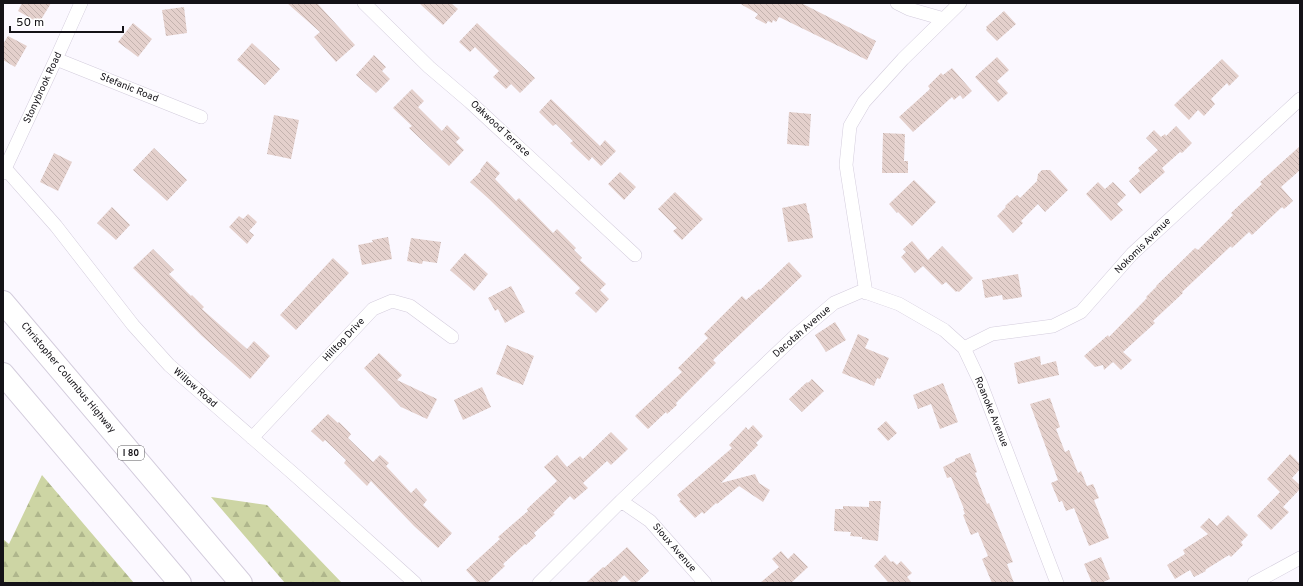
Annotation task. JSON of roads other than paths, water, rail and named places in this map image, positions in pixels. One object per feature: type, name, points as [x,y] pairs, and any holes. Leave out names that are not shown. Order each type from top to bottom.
[{"type":"highway","name":"Christopher Columbus Highway","points":[[3,302],[241,583]]},
{"type":"highway","points":[[3,374],[180,583]]},
{"type":"street","name":"Stonybrook Road","points":[[4,169],[81,3]]},
{"type":"street","name":"Oakwood Terrace","points":[[364,3],[429,67],[470,102],[635,255]]},
{"type":"street","points":[[897,3],[944,19]]},
{"type":"street","points":[[866,292],[846,165],[850,126],[864,102],[903,59],[960,3]]},
{"type":"street","name":"Stefanic Road","points":[[56,59],[201,117]]},
{"type":"street","name":"Nokomis Avenue","points":[[964,348],[992,334],[1053,326],[1081,312],[1132,254],[1300,99]]},
{"type":"street","name":"Willow Road","points":[[4,169],[56,226],[133,325],[169,365],[415,583]]},
{"type":"street","name":"Dacotah Avenue","points":[[539,583],[621,501],[796,335],[834,303],[862,291],[866,292]]},
{"type":"street","name":"Roanoke Avenue","points":[[866,292],[899,304],[944,330],[964,348],[981,384],[1057,583]]},
{"type":"street","name":"Hilltop Drive","points":[[252,438],[373,309],[392,302],[410,306],[452,337]]},
{"type":"street","name":"Sioux Avenue","points":[[621,501],[650,521],[705,583]]},
{"type":"street","points":[[1254,583],[1300,558]]}]
